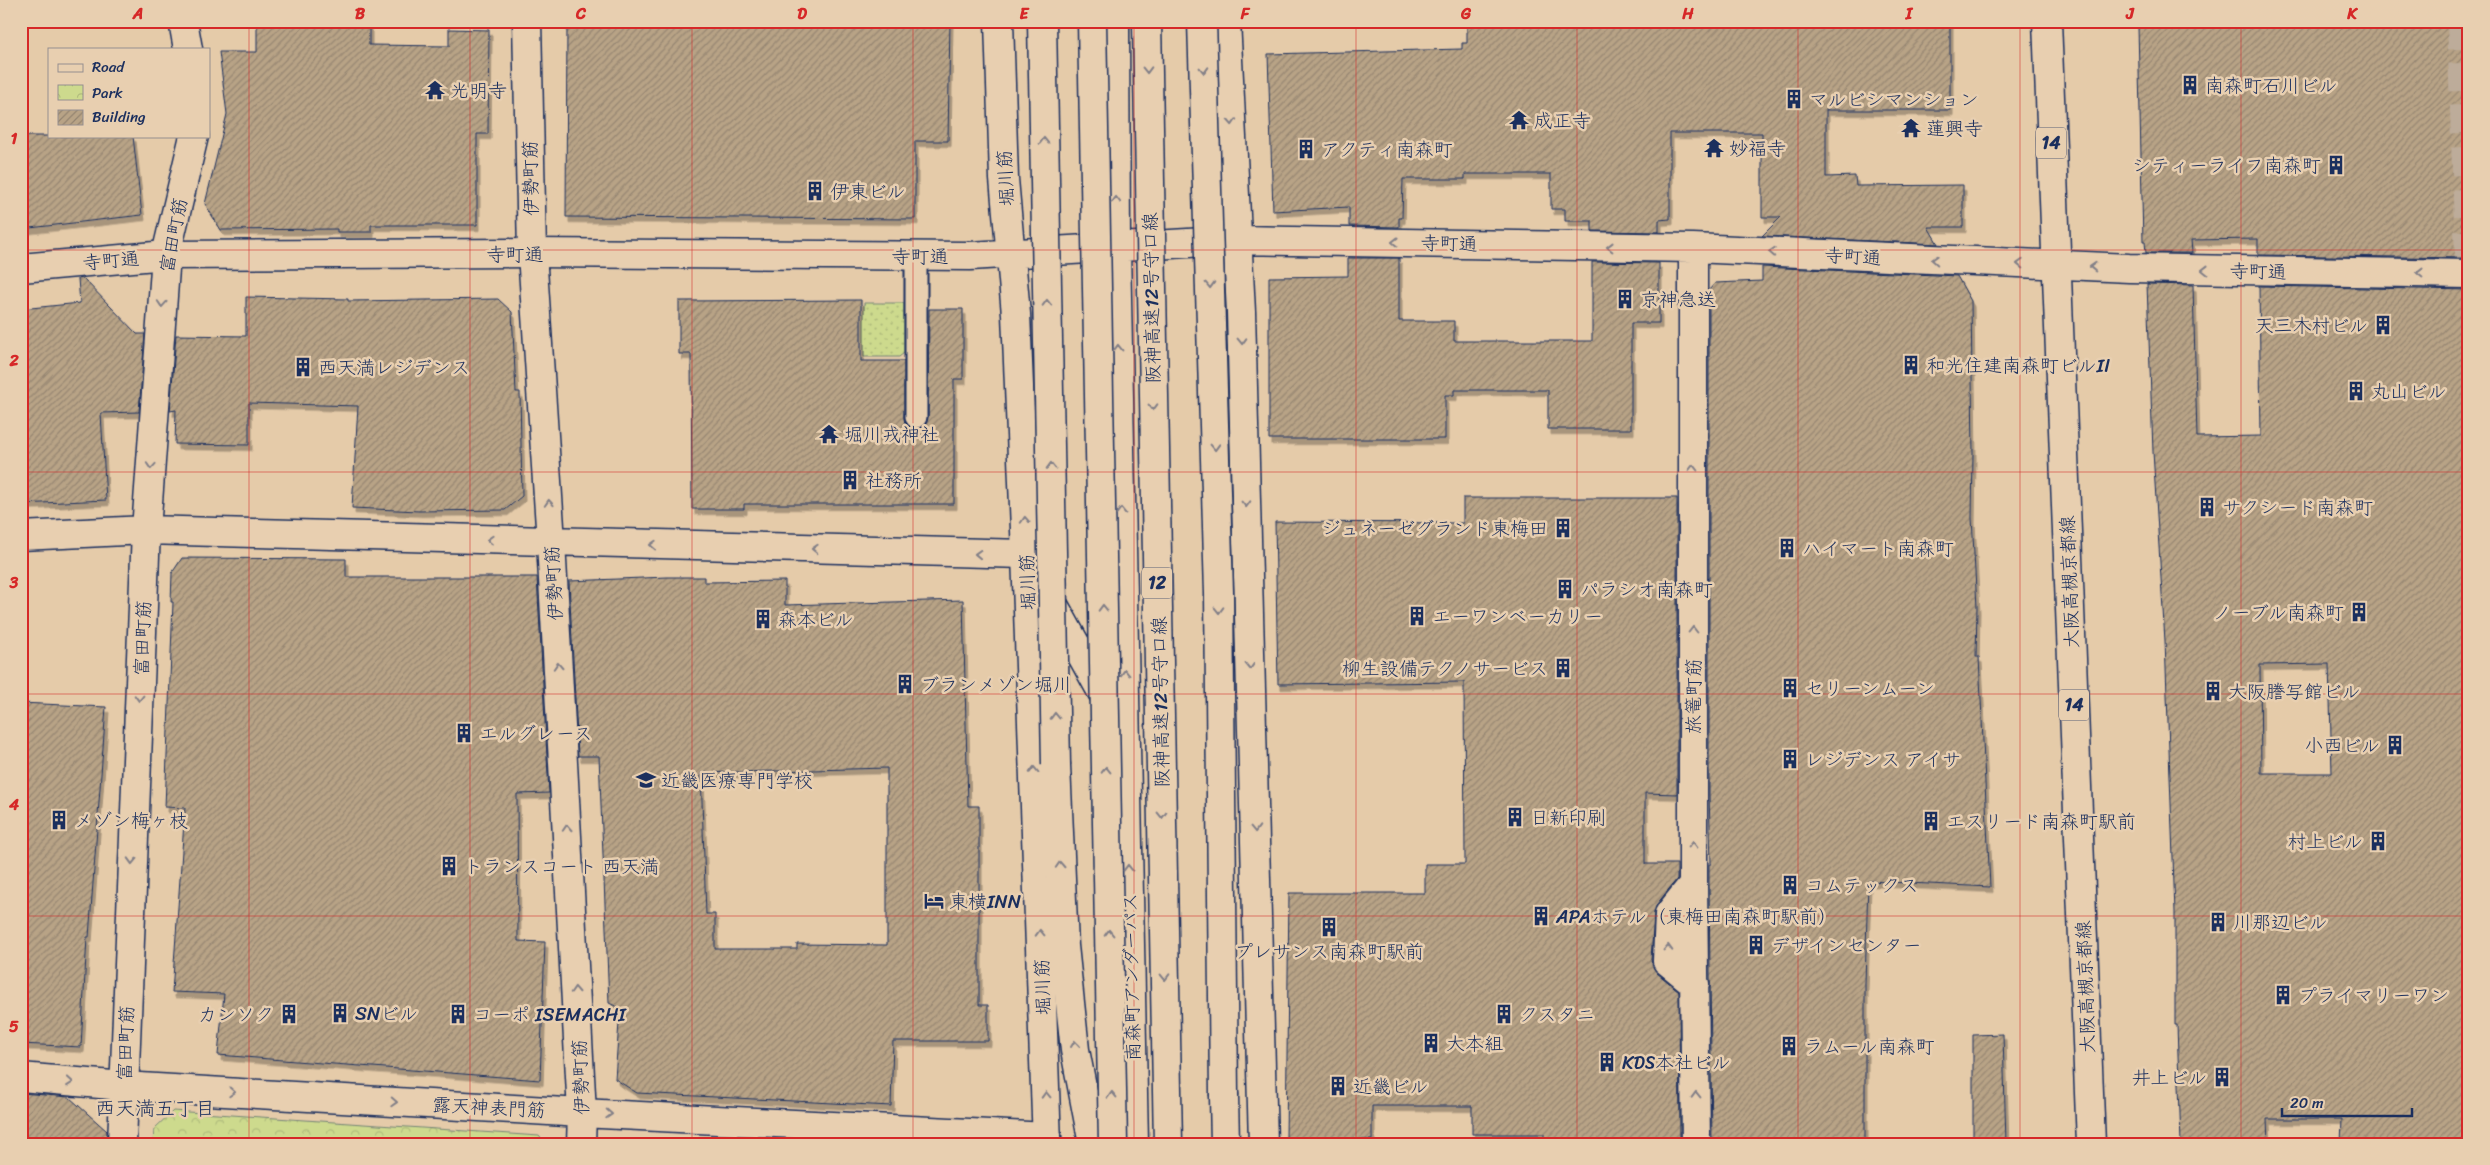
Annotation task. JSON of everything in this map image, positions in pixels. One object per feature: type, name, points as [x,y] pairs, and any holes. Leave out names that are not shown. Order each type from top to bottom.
[{"type":"main road","points":[[182,21],[188,48]]},
{"type":"main road","name":"伊勢町筋","points":[[527,21],[532,253],[551,542],[582,1113],[581,1144]]},
{"type":"main road","name":"堀川筋","points":[[999,21],[1004,179],[1016,314],[1047,1140]]},
{"type":"main road","points":[[1042,21],[1056,764],[1064,946],[1075,1050],[1093,1144]]},
{"type":"main road","points":[[1092,21],[1113,1144]]},
{"type":"main road","name":"南森町アンダーパス","points":[[1115,21],[1116,248],[1134,1144]]},
{"type":"main road","name":"阪神高速12号守口線","points":[[1147,21],[1168,1144]]},
{"type":"main road","points":[[1202,21],[1219,593],[1225,1144]]},
{"type":"main road","points":[[1226,21],[1238,240],[1263,1144]]},
{"type":"main road","name":"大阪高槻京都線","points":[[2047,21],[2091,1144]]},
{"type":"main road","name":"富田町筋","points":[[122,1144],[146,530],[166,255],[194,138]]},
{"type":"main road","name":"寺町通","points":[[21,268],[166,255],[532,253],[916,256],[1010,254],[1238,240],[1693,248],[2056,266],[2469,274]]},
{"type":"main road","name":"旅篭町筋","points":[[1693,248],[1693,884],[1696,1144]]},
{"type":"main road","points":[[21,536],[146,530],[1026,554],[1126,735]]},
{"type":"main road","name":"露天神表門筋","points":[[21,1078],[123,1086],[1047,1140]]},
{"type":"lane","points":[[916,256],[916,417]]},
{"type":"green space","points":[[864,303],[904,303],[904,353],[899,357],[864,357]]},
{"type":"green space","points":[[173,1111],[539,1136],[546,1144],[153,1144],[154,1129]]},
{"type":"building","points":[[257,21],[369,21],[369,45],[449,46],[449,29],[489,30],[488,134],[477,134],[477,225],[371,225],[371,232],[337,232],[337,229],[221,230],[205,204],[227,114],[219,52],[257,52]]},
{"type":"building","points":[[567,21],[950,21],[948,141],[915,141],[915,219],[566,217]]},
{"type":"building","points":[[1467,21],[1950,21],[1950,110],[1826,110],[1826,177],[1855,176],[1856,186],[1963,185],[1963,227],[1928,227],[1938,244],[1762,236],[1781,217],[1762,217],[1762,133],[1670,133],[1670,219],[1659,220],[1659,232],[1592,231],[1592,221],[1565,221],[1565,209],[1551,209],[1551,174],[1465,174],[1465,179],[1403,179],[1402,218],[1399,218],[1399,227],[1349,226],[1349,207],[1273,211],[1268,54],[1462,49],[1462,43],[1467,43]]},
{"type":"building","points":[[2241,21],[2469,21],[2469,258],[2258,255],[2258,239],[2191,240],[2192,253],[2146,253],[2145,242],[2143,242],[2138,27],[2241,24]]},
{"type":"building","points":[[21,136],[48,136],[48,138],[133,138],[142,215],[21,229]]},
{"type":"building","points":[[1348,258],[1399,258],[1399,321],[1454,321],[1454,341],[1592,341],[1592,262],[1659,263],[1659,323],[1631,323],[1631,429],[1548,429],[1548,390],[1454,390],[1454,395],[1445,395],[1445,439],[1269,439],[1269,277],[1348,276]]},
{"type":"building","points":[[1762,267],[1957,276],[1971,301],[1972,518],[1977,607],[1976,657],[1979,657],[1990,887],[1868,881],[1865,984],[1865,1144],[1712,1144],[1709,884],[1709,864],[1711,864],[1709,794],[1709,290],[1715,283],[1762,281]]},
{"type":"building","points":[[83,278],[137,334],[145,334],[139,412],[101,413],[106,500],[21,504],[21,309],[80,303],[78,279]]},
{"type":"building","points":[[2147,284],[2193,285],[2197,437],[2261,436],[2259,286],[2469,290],[2469,1144],[2341,1144],[2342,1119],[2267,1119],[2268,1144],[2181,1144],[2177,1025],[2175,1025],[2175,912],[2165,641],[2153,452]],"holes":[[[2329,664],[2332,773],[2261,773],[2260,665]]]},
{"type":"building","points":[[246,297],[348,299],[348,301],[498,299],[512,312],[516,392],[520,392],[522,496],[505,510],[419,511],[352,508],[358,406],[249,403],[249,445],[175,444],[176,410],[170,411],[176,335],[246,336]]},
{"type":"building","name":"堀川戎神社","points":[[861,300],[861,361],[904,361],[905,424],[916,429],[923,428],[928,417],[929,309],[963,309],[963,379],[954,379],[954,504],[744,504],[744,509],[692,509],[691,354],[679,354],[679,301]]},
{"type":"building","points":[[1463,498],[1677,498],[1677,794],[1645,793],[1645,864],[1677,864],[1677,879],[1657,904],[1654,913],[1651,960],[1657,973],[1679,991],[1680,1144],[1544,1144],[1544,1134],[1472,1134],[1472,1106],[1372,1106],[1372,1140],[1286,1139],[1289,893],[1425,893],[1425,864],[1465,864],[1464,682],[1278,684],[1275,522],[1463,523]]},
{"type":"building","points":[[182,558],[346,559],[346,577],[537,577],[549,793],[517,794],[518,941],[545,942],[540,1080],[218,1055],[224,994],[172,992],[185,808],[165,807],[173,602],[171,602],[172,573]]},
{"type":"building","points":[[704,577],[704,582],[785,581],[785,605],[963,600],[968,806],[979,806],[979,1005],[988,1005],[988,1041],[893,1041],[891,1106],[637,1093],[615,1079],[620,1008],[609,1003],[599,756],[578,756],[569,581]],"holes":[[[887,768],[887,945],[797,944],[797,949],[715,949],[715,914],[706,914],[701,773]]]},
{"type":"building","name":"メゾン梅ヶ枝","points":[[21,703],[106,707],[89,937],[87,937],[81,1047],[21,1044]]},
{"type":"building","points":[[2003,1034],[2006,1144],[1973,1144],[1973,1035]]},
{"type":"building","points":[[21,1093],[69,1097],[107,1131],[106,1144],[21,1144]]},
{"type":"tunnel","points":[[2461,21],[2469,257]]},
{"type":"place","name":"南森町石川ビル","points":[[2190,85]]},
{"type":"place","name":"光明寺","points":[[435,90]]},
{"type":"place","name":"マルビシマンション","points":[[1794,99]]},
{"type":"place","name":"成正寺","points":[[1519,120]]},
{"type":"place","name":"蓮興寺","points":[[1911,128]]},
{"type":"place","name":"妙福寺","points":[[1714,148]]},
{"type":"place","name":"アクティ南森町","points":[[1306,149]]},
{"type":"place","name":"シティーライフ南森町","points":[[2336,165]]},
{"type":"place","name":"伊東ビル","points":[[815,191]]},
{"type":"place","name":"京神急送","points":[[1625,299]]},
{"type":"place","name":"天三木村ビル","points":[[2383,325]]},
{"type":"place","name":"和光住建南森町ビルII","points":[[1911,365]]},
{"type":"place","name":"西天満レジデンス","points":[[303,367]]},
{"type":"place","name":"丸山ビル","points":[[2356,391]]},
{"type":"place","name":"堀川戎神社","points":[[829,434]]},
{"type":"place","name":"社務所","points":[[850,480]]},
{"type":"place","name":"サクシード南森町","points":[[2207,507]]},
{"type":"place","name":"ジュネーゼグランド東梅田","points":[[1563,528]]},
{"type":"place","name":"ハイマート南森町","points":[[1787,548]]},
{"type":"place","name":"パラシオ南森町","points":[[1565,589]]},
{"type":"place","name":"ノーブル南森町","points":[[2359,612]]},
{"type":"place","name":"エーワンベーカリー","points":[[1417,616]]},
{"type":"place","name":"森本ビル","points":[[763,619]]},
{"type":"place","name":"柳生設備テクノサービス","points":[[1563,668]]},
{"type":"place","name":"ブランメゾン堀川","points":[[905,684]]},
{"type":"place","name":"セリーンムーン","points":[[1790,688]]},
{"type":"place","name":"大阪謄写館ビル","points":[[2213,691]]},
{"type":"place","name":"エルグレース","points":[[464,733]]},
{"type":"place","name":"小西ビル","points":[[2395,745]]},
{"type":"place","name":"レジデンス アイサ","points":[[1790,759]]},
{"type":"place","name":"近畿医療専門学校","points":[[646,780]]},
{"type":"place","name":"日新印刷","points":[[1515,817]]},
{"type":"place","name":"メゾン梅ヶ枝","points":[[59,820]]},
{"type":"place","name":"エスリード南森町駅前","points":[[1931,821]]},
{"type":"place","name":"村上ビル","points":[[2378,841]]},
{"type":"place","name":"トランスコート 西天満","points":[[449,866]]},
{"type":"place","name":"コムテックス","points":[[1790,885]]},
{"type":"place","name":"東横INN","points":[[934,901]]},
{"type":"place","name":"APAホテル（東梅田南森町駅前）","points":[[1541,916]]},
{"type":"place","name":"川那辺ビル","points":[[2218,922]]},
{"type":"place","name":"プレサンス南森町駅前","points":[[1329,927]]},
{"type":"place","name":"デザインセンター","points":[[1756,945]]},
{"type":"place","name":"プライマリーワン","points":[[2283,995]]},
{"type":"place","name":"SNビル","points":[[340,1013]]},
{"type":"place","name":"カンソク","points":[[289,1014]]},
{"type":"place","name":"コーポ ISEMACHI","points":[[458,1014]]},
{"type":"place","name":"クスタニ","points":[[1504,1014]]},
{"type":"place","name":"大本組","points":[[1431,1043]]},
{"type":"place","name":"ラムール南森町","points":[[1789,1046]]},
{"type":"place","name":"KDS本社ビル","points":[[1607,1062]]},
{"type":"place","name":"井上ビル","points":[[2222,1077]]},
{"type":"place","name":"近畿ビル","points":[[1338,1086]]},
{"type":"district","name":"西天満五丁目","points":[[155,1108]]}]
